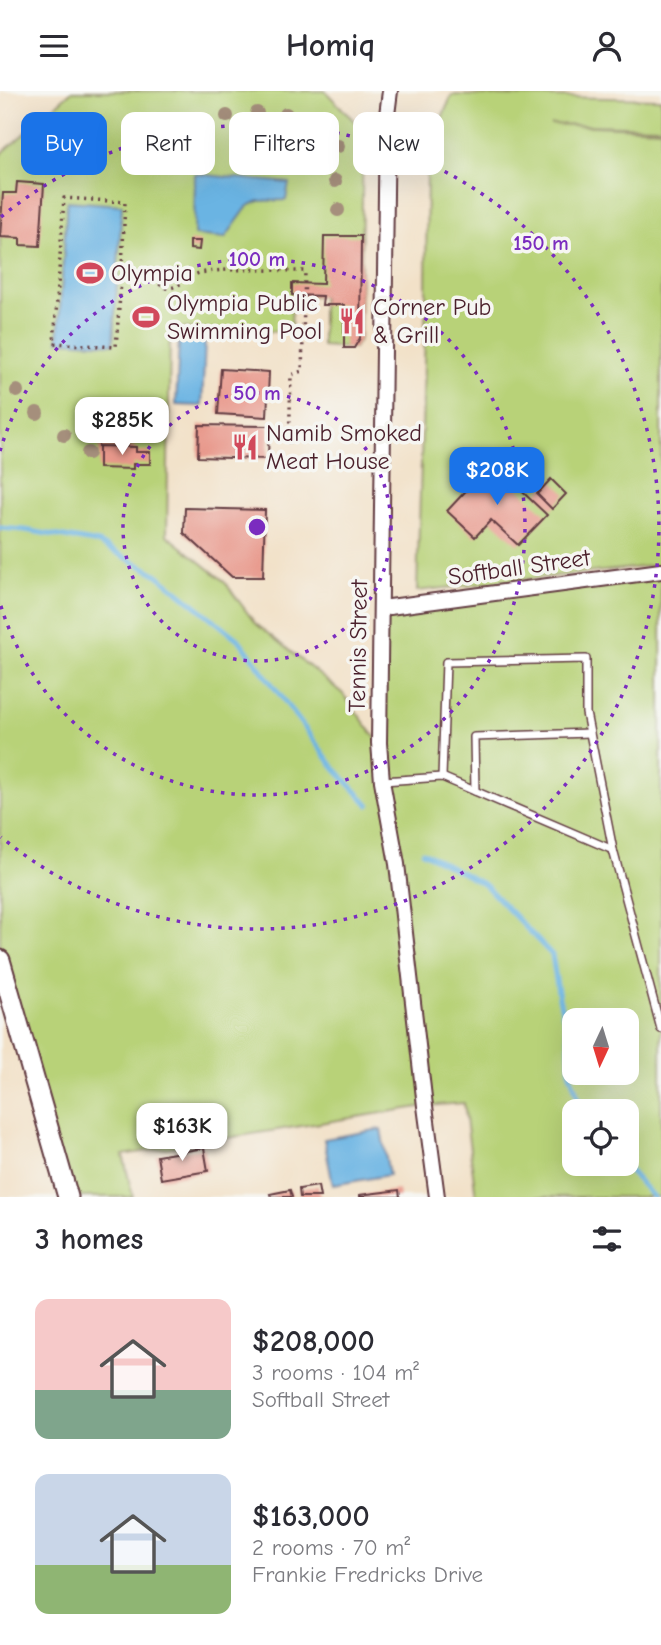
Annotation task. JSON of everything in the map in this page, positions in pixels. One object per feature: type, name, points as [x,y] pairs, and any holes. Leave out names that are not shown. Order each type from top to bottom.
[{"type":"street","name":"Tennis Street","points":[[390,91],[387,115],[379,743],[382,781],[397,864],[437,1197]]},
{"type":"street","name":"Softball Street","points":[[382,608],[661,571]]},
{"type":"street","points":[[0,960],[68,1197]]},
{"type":"lane","points":[[442,777],[446,662],[586,659],[586,713],[613,850],[661,1028]]},
{"type":"lane","points":[[475,791],[474,737],[590,733]]},
{"type":"lane","points":[[382,781],[442,777],[613,850]]},
{"type":"path","points":[[64,198],[125,202],[121,268],[116,347],[54,343],[64,198]]},
{"type":"path","points":[[121,268],[137,271],[166,288],[179,286],[189,277],[207,272],[305,271],[302,371],[291,375],[289,448]]},
{"type":"green space","points":[[72,91],[325,91],[353,120],[353,175],[362,175],[360,338],[354,348],[322,346],[322,296],[292,296],[291,332],[170,328],[167,535],[224,581],[255,623],[342,693],[379,742],[382,608],[661,571],[661,1197],[476,1197],[464,1103],[425,1106],[123,1155],[133,1197],[69,1197],[0,943],[0,155],[21,136],[21,175],[107,175],[107,112],[48,112]]},
{"type":"green space","points":[[452,95],[661,99],[661,127],[550,124],[661,129],[661,565],[417,591],[426,300],[427,175],[444,175],[444,113]]},
{"type":"water","points":[[195,175],[289,183],[286,200],[259,201],[248,206],[225,238],[194,235]]},
{"type":"water","name":"Olympia","points":[[67,201],[122,205],[113,344],[58,341]]},
{"type":"water","points":[[179,340],[205,341],[202,406],[176,405]]},
{"type":"water","points":[[381,1129],[389,1175],[333,1185],[324,1139]]},
{"type":"building","points":[[17,182],[44,184],[40,246],[20,245],[20,238],[0,237],[3,193],[16,193]]},
{"type":"building","points":[[324,236],[361,236],[360,338],[354,348],[344,348],[344,305],[322,305],[323,296],[292,295],[292,283],[323,284]]},
{"type":"building","points":[[190,241],[200,241],[199,250],[190,249]]},
{"type":"building","points":[[221,369],[269,372],[267,417],[218,414]]},
{"type":"building","points":[[199,425],[269,426],[268,459],[198,457]]},
{"type":"building","points":[[99,446],[136,447],[136,452],[150,452],[150,464],[133,464],[133,469],[99,468]]},
{"type":"building","points":[[492,463],[547,515],[518,545],[491,520],[475,537],[447,511]]},
{"type":"building","points":[[551,479],[566,494],[552,509],[537,494]]},
{"type":"building","points":[[185,508],[265,510],[263,577],[232,577],[184,533]]},
{"type":"building","points":[[204,1148],[208,1171],[161,1179],[157,1156]]},
{"type":"building","points":[[318,1186],[320,1197],[300,1197],[299,1189]]},
{"type":"building","points":[[290,1190],[292,1197],[271,1197],[270,1194]]},
{"type":"building","points":[[399,1190],[400,1197],[360,1197],[360,1195]]},
{"type":"waterway","points":[[0,528],[99,543],[156,574],[240,641],[335,769],[369,805]]},
{"type":"waterway","points":[[423,852],[485,885],[552,955],[569,1042],[570,1074],[579,1099]]},
{"type":"waterway","points":[[635,1176],[653,1197]]},
{"type":"place","name":"Olympia","points":[[90,273]]},
{"type":"place","name":"Olympia Public Swimming Pool","points":[[146,317]]},
{"type":"place","name":"Corner Pub & Grill","points":[[352,321]]},
{"type":"place","name":"Namib Smoked Meat House","points":[[245,447]]}]
